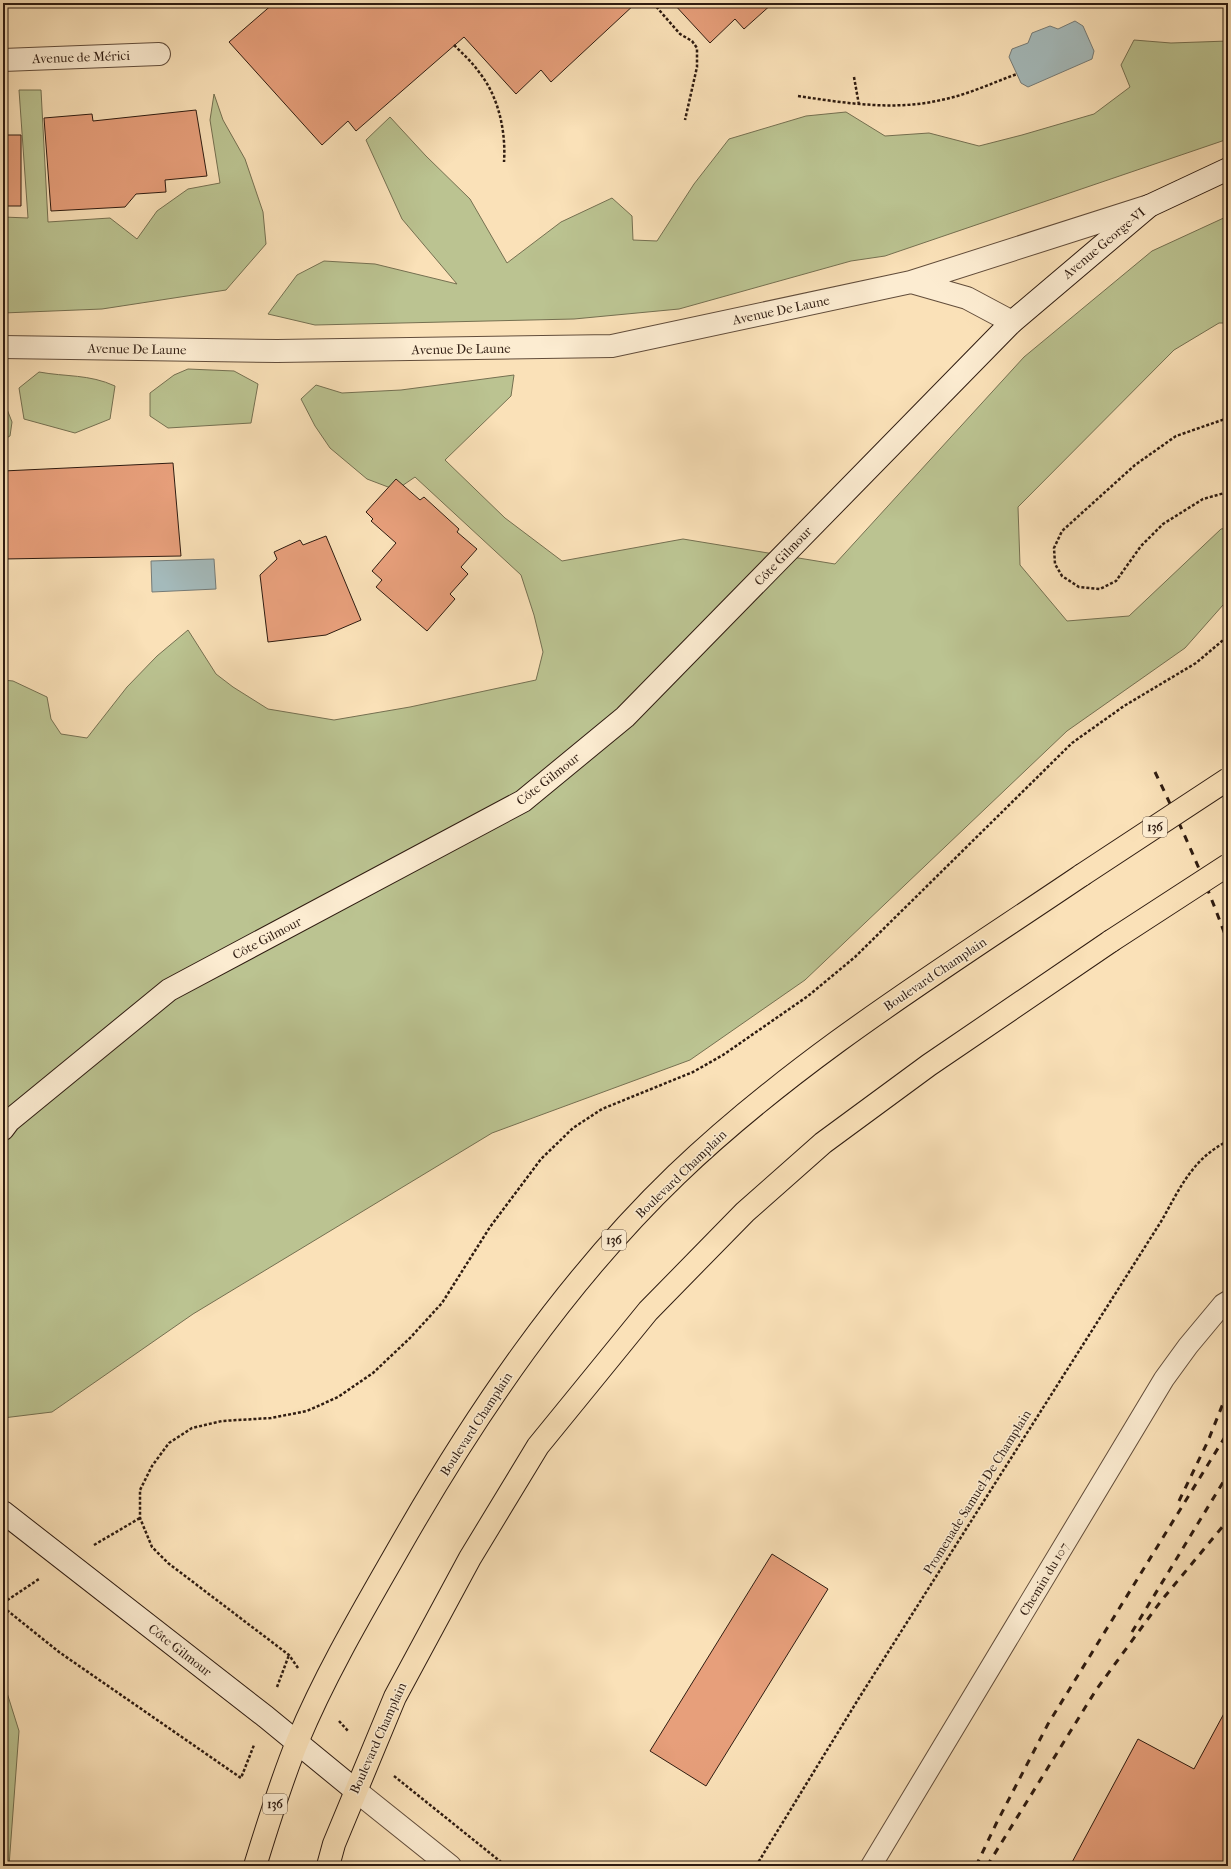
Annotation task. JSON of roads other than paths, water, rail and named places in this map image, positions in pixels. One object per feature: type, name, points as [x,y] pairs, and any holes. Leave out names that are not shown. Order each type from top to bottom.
[{"type":"main road","name":"Boulevard Champlain","points":[[255,1866],[297,1742],[378,1584],[424,1503],[472,1428],[527,1347],[604,1250],[676,1174],[763,1098],[875,1014],[1228,779]]},
{"type":"main road","name":"Boulevard Champlain","points":[[328,1866],[334,1844],[355,1790],[395,1697],[470,1558],[534,1453],[648,1311],[745,1212],[823,1142],[929,1065],[1111,941],[1228,865]]},
{"type":"street","name":"Avenue de Mérici","points":[[3,60],[158,54]]},
{"type":"street","name":"Avenue George-VI","points":[[1012,322],[1148,206],[1228,170]]},
{"type":"street","name":"Avenue De Laune","points":[[3,347],[277,352],[612,346],[911,282],[1148,206]]},
{"type":"street","name":"Avenue De Laune","points":[[911,282],[967,298],[1012,322]]},
{"type":"street","name":"Côte Gilmour","points":[[3,1129],[9,1121],[169,990],[523,801],[626,717],[1012,322]]},
{"type":"street","name":"Côte Gilmour","points":[[3,1512],[266,1717],[450,1866]]},
{"type":"lane","name":"Chemin du 107","points":[[870,1866],[1164,1379],[1188,1346],[1223,1304],[1228,1301]]},
{"type":"railway","points":[[1155,772],[1194,856],[1228,943]]},
{"type":"railway","points":[[1179,1501],[1208,1441],[1228,1391]]},
{"type":"railway","points":[[976,1866],[1048,1724],[1228,1432]]},
{"type":"railway","points":[[1132,1632],[1228,1474]]},
{"type":"railway","points":[[987,1866],[1096,1690],[1161,1601],[1228,1520]]}]
